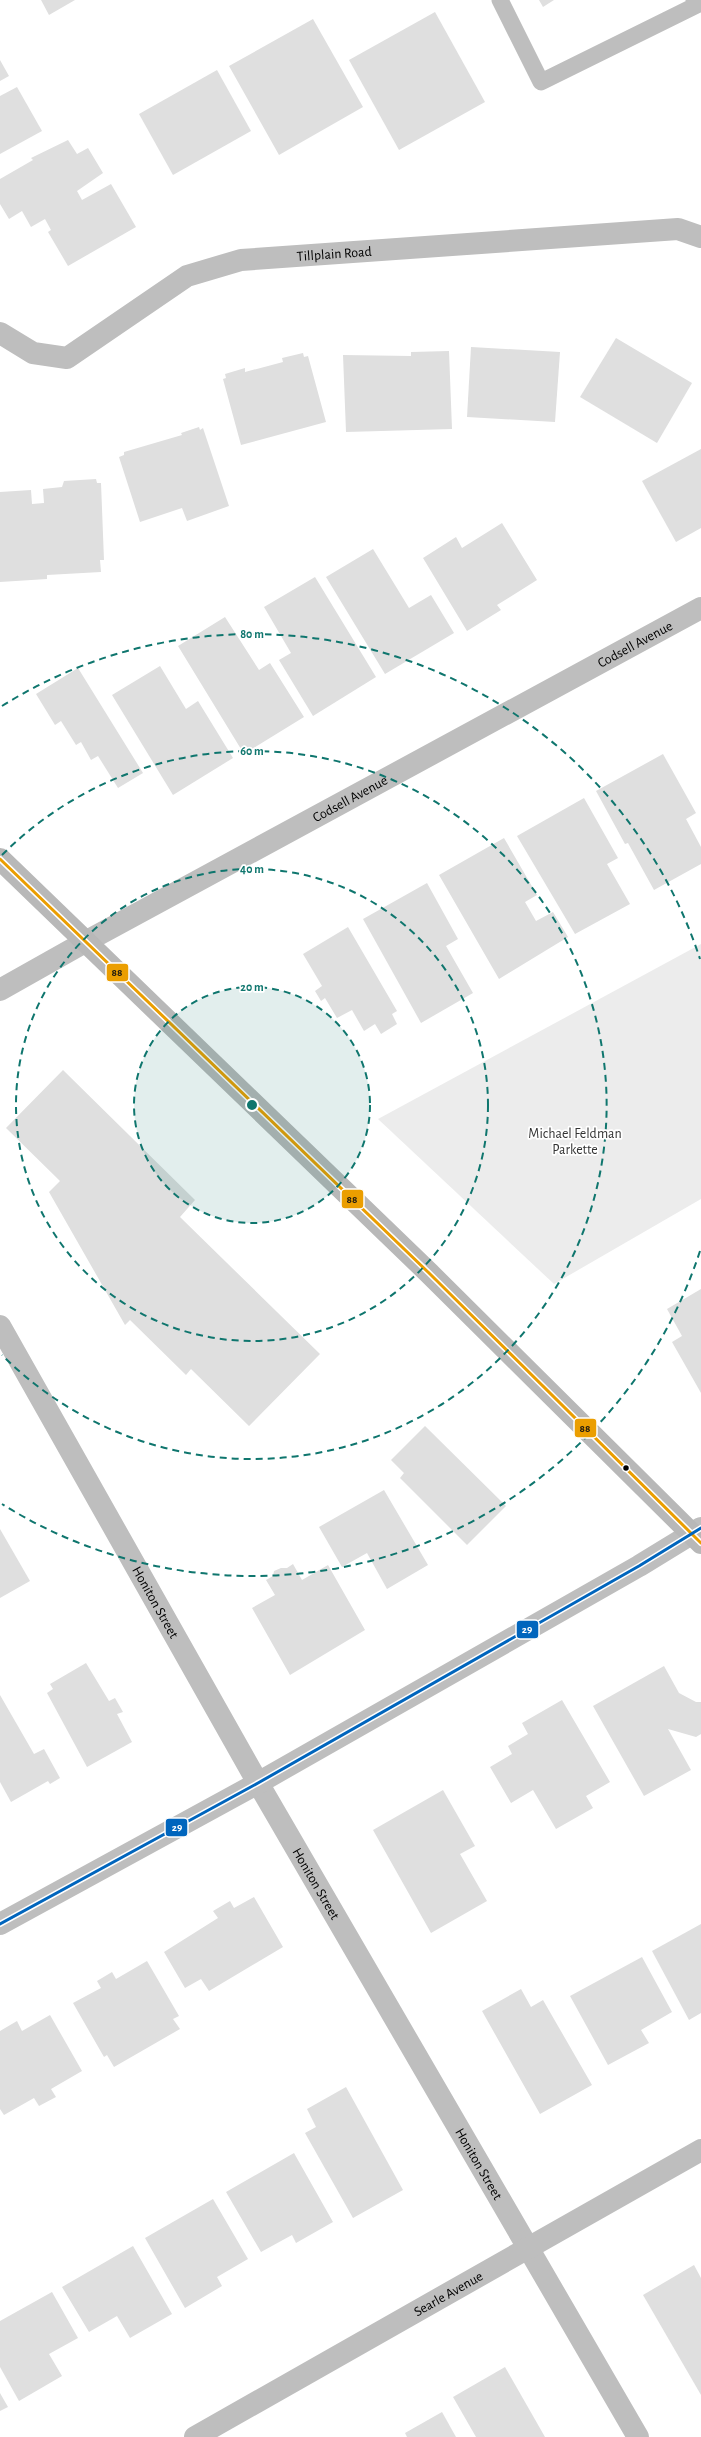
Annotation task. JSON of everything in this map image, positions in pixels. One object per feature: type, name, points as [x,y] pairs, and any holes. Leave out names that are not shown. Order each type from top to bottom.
[{"type":"street","name":"Tillplain Road","points":[[0,333],[33,353],[67,358],[187,276],[241,260],[678,230],[701,236]]},
{"type":"street","name":"Codsell Avenue","points":[[0,990],[85,942],[701,608]]},
{"type":"street","points":[[0,859],[698,1535],[639,1566],[258,1783],[0,1924]]},
{"type":"street","name":"Honiton Street","points":[[0,1326],[258,1783],[638,2437]]},
{"type":"street","name":"Searle Avenue","points":[[195,2437],[701,2150]]},
{"type":"lane","points":[[500,0],[541,82],[697,5],[694,0]]},
{"type":"green space","name":"Michael Feldman Parkette","points":[[701,944],[701,1199],[554,1284],[378,1119]]},
{"type":"building","points":[[41,0],[75,0],[49,15]]},
{"type":"building","points":[[539,0],[554,0],[543,7]]},
{"type":"building","points":[[435,12],[485,102],[399,150],[349,60]]},
{"type":"building","points":[[313,19],[363,107],[279,155],[229,66]]},
{"type":"building","points":[[0,60],[9,76],[0,81]]},
{"type":"building","points":[[217,70],[251,131],[173,175],[139,114]]},
{"type":"building","points":[[17,87],[42,131],[0,154],[0,96]]},
{"type":"building","points":[[68,140],[77,154],[88,148],[103,173],[77,191],[82,200],[111,184],[136,227],[68,266],[48,232],[51,230],[45,219],[31,227],[22,211],[9,219],[0,204],[0,179],[33,160],[31,158]]},
{"type":"building","points":[[616,338],[692,383],[657,443],[580,397]]},
{"type":"building","points":[[471,347],[560,352],[555,422],[467,417]]},
{"type":"building","points":[[449,351],[452,429],[346,432],[343,355],[411,356],[411,352]]},
{"type":"building","points":[[303,353],[304,357],[308,356],[326,422],[241,445],[223,379],[226,378],[225,374],[245,368],[245,372],[283,362],[282,358]]},
{"type":"building","points":[[199,427],[200,430],[203,428],[229,506],[187,521],[182,508],[140,522],[119,457],[124,455],[124,452],[182,435],[181,433]]},
{"type":"building","points":[[701,449],[701,528],[676,542],[642,481]]},
{"type":"building","points":[[96,479],[97,483],[101,483],[104,560],[100,560],[101,572],[47,575],[47,579],[0,582],[0,492],[31,490],[32,504],[44,503],[43,489],[62,487],[64,481]]},
{"type":"building","points":[[502,523],[537,580],[497,605],[501,610],[467,631],[423,558],[456,537],[462,548]]},
{"type":"building","points":[[373,549],[409,608],[431,595],[454,633],[385,674],[326,577]]},
{"type":"building","points":[[315,577],[376,677],[313,716],[279,660],[291,653],[264,607]]},
{"type":"building","points":[[225,617],[259,670],[270,663],[304,717],[244,754],[178,646]]},
{"type":"building","points":[[160,666],[186,709],[198,701],[233,758],[173,795],[112,695]]},
{"type":"building","points":[[78,668],[143,773],[118,788],[98,756],[91,760],[81,742],[76,745],[61,721],[55,725],[36,694]]},
{"type":"building","points":[[663,754],[696,813],[686,819],[701,847],[701,864],[654,890],[628,843],[625,844],[596,791]]},
{"type":"building","points":[[584,798],[618,858],[607,864],[630,904],[575,934],[517,836]]},
{"type":"building","points":[[504,838],[537,895],[525,902],[536,921],[553,912],[568,937],[499,979],[439,875]]},
{"type":"building","points":[[427,883],[458,939],[446,946],[473,993],[421,1023],[363,919]]},
{"type":"building","points":[[348,927],[397,1011],[392,1014],[397,1024],[381,1034],[375,1024],[364,1031],[352,1010],[337,1018],[325,998],[321,1001],[315,991],[322,986],[303,954]]},
{"type":"building","points":[[63,1070],[195,1200],[180,1217],[320,1354],[249,1426],[191,1369],[186,1375],[130,1320],[125,1325],[49,1192],[60,1181],[6,1128]]},
{"type":"building","points":[[701,1289],[701,1393],[672,1342],[682,1336],[667,1309]]},
{"type":"building","points":[[425,1426],[506,1506],[467,1545],[400,1478],[404,1473],[391,1460]]},
{"type":"building","points":[[384,1490],[428,1565],[387,1589],[367,1553],[342,1567],[319,1527]]},
{"type":"building","points":[[0,1529],[30,1581],[0,1598]]},
{"type":"building","points":[[293,1564],[302,1580],[328,1565],[365,1630],[290,1675],[252,1608],[275,1595],[266,1580],[273,1576],[274,1571],[281,1568],[287,1568]]},
{"type":"building","points":[[86,1663],[109,1701],[115,1698],[123,1712],[117,1714],[132,1742],[87,1767],[47,1693],[53,1689],[50,1684]]},
{"type":"building","points":[[664,1666],[679,1693],[696,1702],[701,1702],[701,1734],[696,1737],[668,1729],[691,1770],[644,1796],[593,1706]]},
{"type":"building","points":[[0,1695],[34,1754],[44,1749],[60,1778],[50,1784],[48,1781],[11,1802],[0,1782]]},
{"type":"building","points":[[562,1700],[610,1782],[586,1796],[593,1808],[556,1829],[533,1790],[511,1803],[490,1767],[512,1754],[508,1746],[528,1734],[522,1723]]},
{"type":"building","points":[[443,1790],[475,1846],[460,1854],[487,1901],[431,1933],[373,1830]]},
{"type":"building","points":[[254,1897],[283,1947],[209,1991],[201,1979],[185,1988],[164,1952],[218,1918],[213,1911],[230,1901],[234,1908]]},
{"type":"building","points":[[701,1924],[701,2013],[689,2020],[652,1951]]},
{"type":"building","points":[[642,1957],[672,2012],[641,2030],[649,2043],[608,2065],[570,1996]]},
{"type":"building","points":[[147,1961],[179,2016],[173,2019],[180,2029],[114,2067],[107,2055],[104,2057],[73,2003],[101,1988],[97,1981],[112,1972],[116,1979]]},
{"type":"building","points":[[521,1989],[531,2007],[543,2000],[592,2085],[540,2114],[482,2011]]},
{"type":"building","points":[[50,2015],[82,2071],[51,2089],[56,2097],[39,2106],[34,2098],[4,2115],[0,2109],[0,2031],[17,2021],[22,2031]]},
{"type":"building","points":[[346,2087],[403,2190],[353,2218],[305,2133],[316,2127],[307,2109]]},
{"type":"building","points":[[294,2153],[333,2222],[296,2243],[292,2235],[261,2252],[226,2192]]},
{"type":"building","points":[[213,2199],[248,2259],[217,2277],[222,2286],[185,2308],[145,2238]]},
{"type":"building","points":[[133,2246],[172,2314],[130,2338],[117,2316],[89,2332],[62,2287]]},
{"type":"building","points":[[694,2265],[701,2278],[701,2395],[643,2295]]},
{"type":"building","points":[[52,2292],[78,2338],[49,2354],[62,2376],[19,2401],[0,2367],[0,2321]]},
{"type":"building","points":[[505,2367],[545,2437],[476,2437],[453,2397]]},
{"type":"building","points":[[0,2393],[8,2407],[0,2411]]},
{"type":"building","points":[[442,2412],[456,2437],[407,2437],[405,2433]]},
{"type":"transit line","name":"88","points":[[0,859],[429,1273],[701,1543]]},
{"type":"transit line","name":"29","points":[[0,1924],[258,1783],[639,1566],[701,1528]]}]
